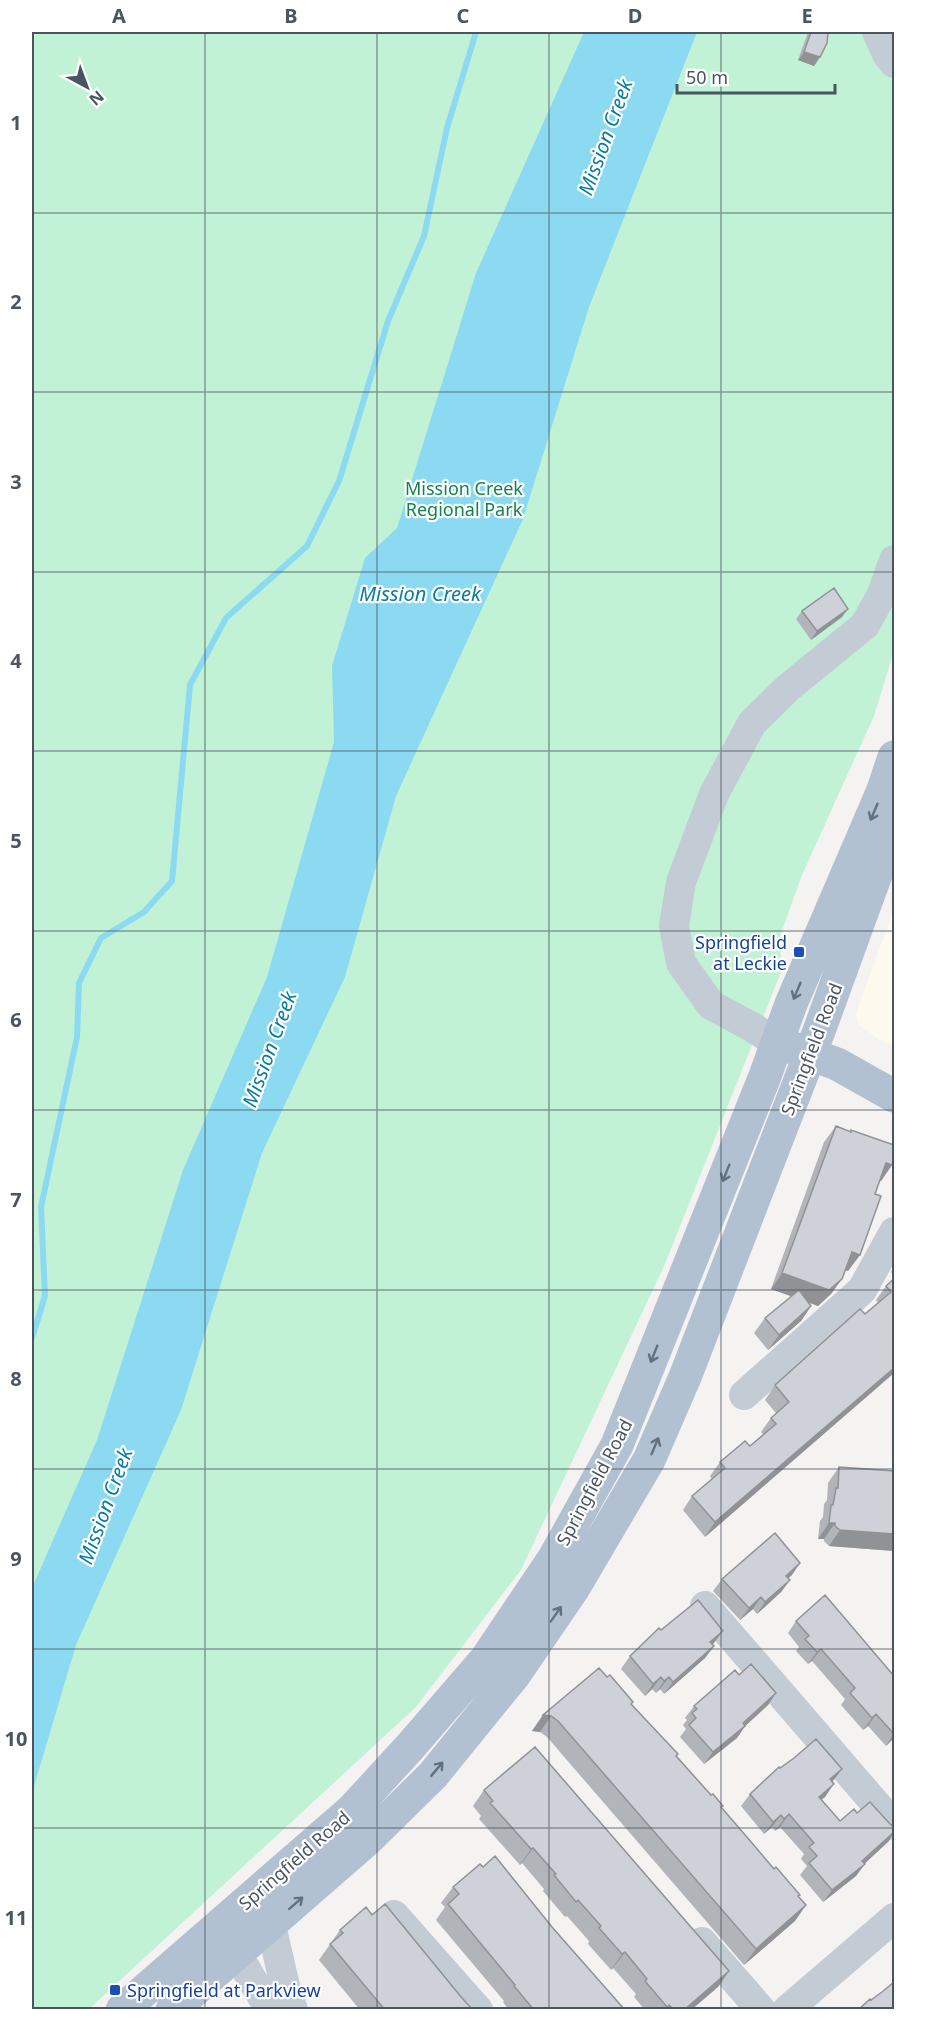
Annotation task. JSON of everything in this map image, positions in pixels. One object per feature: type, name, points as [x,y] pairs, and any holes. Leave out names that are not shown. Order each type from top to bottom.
[{"type":"main road","name":"Springfield Road","points":[[122,2010],[352,1810],[486,1659],[554,1558],[617,1445],[791,1004],[883,790],[894,757]]},
{"type":"main road","name":"Springfield Road","points":[[172,2010],[368,1839],[433,1775],[515,1674],[573,1589],[649,1460],[685,1377],[810,1054],[894,825]]},
{"type":"main road","points":[[777,1043],[837,1064],[894,1096]]},
{"type":"street","points":[[878,32],[887,54],[894,63]]},
{"type":"street","points":[[777,1043],[711,1005],[681,963],[674,926],[681,882],[714,794],[752,723],[789,687],[865,626],[882,594],[894,560]]},
{"type":"street","points":[[744,1395],[862,1290],[894,1232]]},
{"type":"street","points":[[705,1606],[894,1825]]},
{"type":"street","points":[[394,1915],[478,2010]]},
{"type":"street","points":[[787,2010],[894,1918]]},
{"type":"street","points":[[683,1919],[761,2010]]},
{"type":"street","points":[[223,1922],[237,1954],[270,2010]]},
{"type":"street","points":[[271,1925],[293,2010]]},
{"type":"shaded area","points":[[894,909],[894,1047],[860,1026],[856,1013]]},
{"type":"green space","name":"Mission Creek Regional Park","points":[[32,32],[894,32],[894,651],[874,716],[802,875],[780,936],[781,972],[665,1264],[521,1570],[416,1707],[89,2009],[32,2010]]},
{"type":"water","name":"Mission Creek","points":[[584,32],[697,32],[589,307],[523,519],[396,796],[345,977],[262,1153],[181,1410],[76,1645],[32,1793],[32,1588],[97,1440],[183,1170],[267,977],[334,742],[332,666],[365,558],[397,528],[476,273]]},
{"type":"building","points":[[811,32],[828,32],[827,43],[820,57],[804,52]]},
{"type":"building","points":[[834,588],[848,609],[817,631],[802,611]]},
{"type":"building","points":[[836,1126],[894,1145],[894,1159],[892,1165],[886,1163],[875,1194],[881,1196],[860,1255],[852,1252],[842,1279],[829,1290],[782,1273]]},
{"type":"building","points":[[894,1279],[894,1368],[715,1522],[692,1496],[725,1468],[720,1462],[745,1441],[750,1446],[776,1424],[771,1418],[789,1402],[775,1385],[860,1309],[865,1314],[891,1292],[886,1286]]},
{"type":"building","points":[[799,1290],[811,1306],[779,1335],[765,1318]]},
{"type":"building","points":[[839,1467],[894,1471],[894,1534],[840,1530],[835,1523],[829,1523],[831,1505],[833,1505],[836,1488],[838,1488]]},
{"type":"building","points":[[775,1533],[800,1563],[786,1576],[790,1580],[765,1602],[761,1597],[749,1608],[722,1579]]},
{"type":"building","points":[[825,1595],[894,1676],[894,1734],[876,1714],[872,1718],[850,1693],[855,1688],[821,1649],[817,1652],[805,1639],[809,1636],[796,1621]]},
{"type":"building","points":[[698,1600],[723,1631],[710,1642],[714,1646],[673,1682],[669,1677],[664,1681],[661,1677],[653,1684],[630,1656],[659,1628],[661,1630]]},
{"type":"building","points":[[751,1664],[776,1693],[743,1723],[745,1726],[713,1752],[689,1725],[696,1718],[692,1713],[697,1709],[694,1706],[735,1670],[739,1675]]},
{"type":"building","points":[[599,1668],[607,1677],[610,1675],[633,1702],[631,1704],[678,1754],[676,1756],[711,1795],[713,1794],[723,1806],[721,1807],[774,1869],[776,1867],[806,1905],[756,1949],[558,1721],[551,1716],[543,1715]]},
{"type":"building","points":[[816,1739],[842,1769],[830,1779],[834,1784],[819,1797],[840,1821],[854,1809],[857,1813],[870,1802],[894,1827],[894,1832],[862,1861],[865,1864],[832,1890],[809,1863],[817,1856],[809,1847],[814,1843],[789,1814],[784,1819],[781,1815],[773,1822],[750,1794],[779,1767],[794,1758]]},
{"type":"building","points":[[535,1747],[729,1971],[684,2010],[674,2010],[669,2005],[667,2007],[625,1952],[622,1954],[578,1900],[576,1902],[554,1875],[556,1874],[490,1803],[493,1801],[484,1790]]},
{"type":"building","points":[[495,1856],[552,1927],[625,2010],[534,2010],[448,1904],[459,1894],[453,1887],[480,1864],[483,1867]]},
{"type":"building","points":[[385,1904],[473,2010],[385,2010],[330,1944],[343,1933],[340,1930],[366,1907],[372,1915]]},
{"type":"building","points":[[894,1982],[894,2010],[858,2010],[870,1999]]},
{"type":"waterway","points":[[32,1338],[45,1296],[41,1207],[77,1037],[79,983],[101,938],[144,912],[172,881],[190,685],[226,618],[307,546],[339,481],[388,321],[424,236],[447,128],[476,32]]},
{"type":"place","name":"Springfield at Leckie","points":[[799,952]]},
{"type":"place","name":"Springfield at Parkview","points":[[115,1990]]}]
